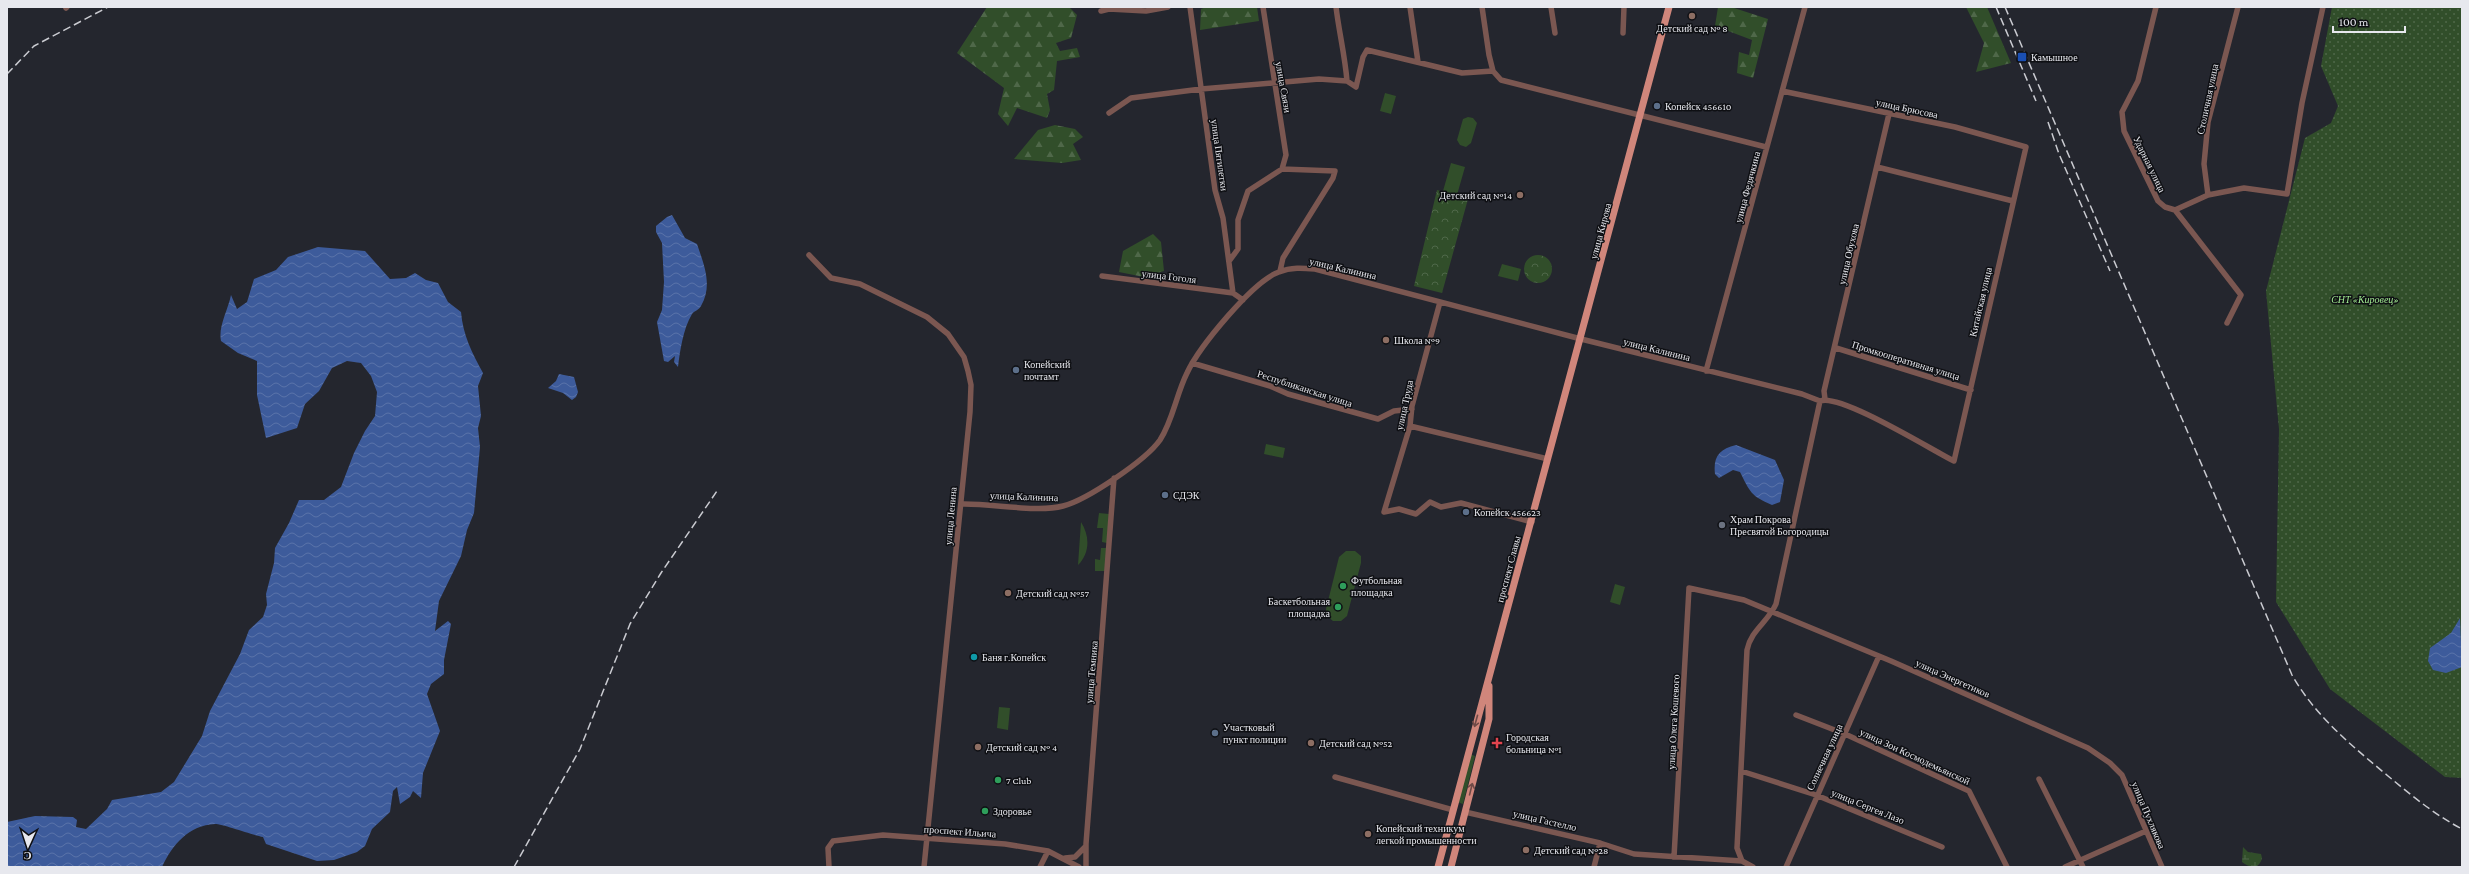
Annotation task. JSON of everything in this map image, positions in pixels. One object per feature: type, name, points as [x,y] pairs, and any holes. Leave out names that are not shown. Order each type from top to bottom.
[{"type":"main road","name":"улица Кирова","points":[[1548,459],[1669,7]]},
{"type":"main road","name":"проспект Славы","points":[[1438,867],[1548,459]]},
{"type":"main road","name":"проспект Славы","points":[[1451,867],[1489,719],[1490,697],[1488,684]]},
{"type":"main road","name":"улица Гастелло","points":[[1453,810],[1465,812]]},
{"type":"main road","points":[[1443,848],[1455,851]]},
{"type":"street","points":[[1100,11],[1109,8],[1146,11],[1168,7]]},
{"type":"street","name":"улица Пятилетки","points":[[1190,7],[1215,190],[1223,218],[1230,260],[1233,293]]},
{"type":"street","name":"улица Связи","points":[[1263,7],[1286,155],[1282,169]]},
{"type":"street","points":[[1336,7],[1339,32],[1345,52],[1347,81]]},
{"type":"street","points":[[1410,7],[1418,62]]},
{"type":"street","points":[[1482,7],[1489,55],[1493,71],[1501,80],[1766,147]]},
{"type":"street","points":[[1552,7],[1554,33]]},
{"type":"street","points":[[1623,34],[1624,7]]},
{"type":"street","name":"улица Федячкина","points":[[1706,371],[1805,7]]},
{"type":"street","name":"Ударная улица","points":[[2156,7],[2138,81],[2122,112],[2124,131],[2158,201],[2165,207],[2175,210],[2241,295],[2228,322]]},
{"type":"street","name":"Столичная улица","points":[[2208,195],[2204,164],[2208,122],[2238,7]]},
{"type":"street","points":[[2175,210],[2208,195],[2244,188],[2287,194],[2302,103],[2323,7]]},
{"type":"street","points":[[1109,113],[1131,98],[1201,89],[1319,79],[1347,81],[1356,87],[1363,57],[1367,50],[1462,73],[1493,71]]},
{"type":"street","name":"улица Брюсова","points":[[1782,91],[1955,127],[2026,147]]},
{"type":"street","name":"улица Обухова","points":[[1772,613],[1778,597],[1822,400],[1836,348],[1889,114]]},
{"type":"street","name":"Китайская улица","points":[[1822,400],[1842,403],[1876,419],[1954,461],[2026,147]]},
{"type":"street","points":[[1877,167],[2013,201]]},
{"type":"street","points":[[1230,260],[1238,249],[1238,220],[1248,191],[1282,169],[1335,171],[1333,178],[1283,258],[1280,271]]},
{"type":"street","name":"улица Ленина","points":[[809,255],[831,278],[860,284],[927,317],[948,334],[964,357],[971,385],[961,504],[924,867]]},
{"type":"street","name":"улица Калинина","points":[[961,504],[1046,508],[1063,506],[1082,498],[1146,456],[1160,440],[1192,363],[1243,300],[1260,282],[1280,271],[1302,268],[1315,269],[1581,340],[1822,400]]},
{"type":"street","name":"улица Гоголя","points":[[1102,276],[1233,293]]},
{"type":"street","points":[[1233,293],[1243,300]]},
{"type":"street","name":"улица Труда","points":[[1440,302],[1412,408],[1410,426],[1384,512],[1399,509],[1416,514],[1430,502],[1441,507],[1461,503],[1532,522]]},
{"type":"street","name":"Промкооперативная улица","points":[[1836,348],[1971,390]]},
{"type":"street","name":"Республиканская улица","points":[[1192,363],[1270,386],[1288,394],[1378,419],[1394,411],[1412,408]]},
{"type":"street","points":[[1410,426],[1548,459]]},
{"type":"street","name":"улица Темника","points":[[1086,867],[1086,844],[1114,478]]},
{"type":"street","name":"улица Энергетиков","points":[[1689,588],[1744,600],[1772,613],[1879,656],[2088,748],[2119,772]]},
{"type":"street","name":"улица Олега Кошевого","points":[[1674,857],[1689,588]]},
{"type":"street","points":[[1742,861],[1737,848],[1748,643],[1753,633],[1772,613]]},
{"type":"street","name":"Солнечная улица","points":[[1786,867],[1816,795],[1879,656]]},
{"type":"street","name":"улица Зои Космодемьянской","points":[[1796,715],[1844,734],[1969,790],[2007,867]]},
{"type":"street","name":"улица Сергея Лазо","points":[[1740,771],[1816,795],[1942,847]]},
{"type":"street","name":"улица Пухлякова","points":[[2119,772],[2130,791],[2162,867]]},
{"type":"street","name":"улица Гастелло","points":[[1334,777],[1453,810]]},
{"type":"street","points":[[2039,779],[2083,867]]},
{"type":"street","name":"улица Гастелло","points":[[1465,812],[1600,843],[1634,854],[1742,861],[1753,867]]},
{"type":"street","points":[[2065,867],[2146,831]]},
{"type":"street","name":"проспект Ильича","points":[[829,867],[828,848],[836,839],[874,835],[928,837],[1033,847],[1065,858],[1079,867]]},
{"type":"street","points":[[1594,867],[1600,843]]},
{"type":"street","points":[[1065,858],[1080,854],[1086,844]]},
{"type":"street","points":[[1040,867],[1048,851]]},
{"type":"green space","points":[[987,7],[1069,7],[1077,15],[1071,38],[1056,43],[1060,51],[1077,48],[1080,57],[1057,61],[1054,90],[1047,94],[1050,110],[1047,118],[1017,108],[1008,126],[998,114],[1004,88],[957,53]]},
{"type":"green space","points":[[1206,7],[1257,7],[1259,21],[1200,30],[1201,9]]},
{"type":"green space","points":[[1718,7],[1731,7],[1768,19],[1753,78],[1737,73],[1739,52],[1749,55],[1752,40],[1715,26]]},
{"type":"green space","points":[[1966,7],[1987,7],[2011,63],[1976,72],[1984,43]]},
{"type":"green space","name":"СНТ «Кировец»","points":[[2332,7],[2462,7],[2462,778],[2445,777],[2330,689],[2276,602],[2279,429],[2266,291],[2305,138],[2331,123],[2338,106],[2321,66]]},
{"type":"green space","points":[[1385,93],[1396,96],[1391,114],[1380,111]]},
{"type":"green space","points":[[1468,117],[1473,118],[1477,123],[1471,143],[1466,147],[1460,145],[1457,140],[1463,119]]},
{"type":"green space","points":[[1055,125],[1075,129],[1083,137],[1073,144],[1081,160],[1062,163],[1014,159],[1038,130]]},
{"type":"green space","points":[[1451,163],[1465,167],[1457,195],[1443,191]]},
{"type":"green space","points":[[1437,190],[1468,199],[1442,293],[1414,286]]},
{"type":"green space","points":[[1153,234],[1161,242],[1164,271],[1144,277],[1119,272],[1123,251]]},
{"type":"green space","points":[[1538,255],[1548,259],[1552,269],[1548,279],[1538,283],[1528,279],[1524,269],[1528,259]]},
{"type":"green space","points":[[1502,264],[1521,269],[1518,281],[1498,276]]},
{"type":"green space","points":[[1266,444],[1285,448],[1283,458],[1264,454]]},
{"type":"green space","points":[[1099,513],[1109,514],[1107,543],[1102,542],[1103,528],[1097,528]]},
{"type":"green space","points":[[1081,522],[1086,533],[1087,550],[1078,565]]},
{"type":"green space","points":[[1101,548],[1107,548],[1106,571],[1095,571],[1095,559],[1100,560]]},
{"type":"green space","points":[[1346,551],[1355,551],[1361,556],[1361,563],[1347,616],[1341,621],[1333,621],[1327,616],[1326,609],[1339,557]]},
{"type":"green space","points":[[1615,584],[1625,587],[1620,605],[1610,602]]},
{"type":"green space","points":[[999,707],[1010,708],[1008,730],[997,728]]},
{"type":"green space","points":[[1470,754],[1475,756],[1463,804],[1457,802]]},
{"type":"green space","points":[[2243,847],[2248,852],[2261,854],[2262,858],[2259,865],[2251,867],[2242,862]]},
{"type":"water","points":[[672,215],[685,238],[697,244],[705,267],[707,283],[705,298],[699,309],[692,314],[686,326],[678,367],[674,362],[675,356],[668,362],[664,361],[657,322],[662,310],[664,282],[662,243],[656,232],[656,226]]},
{"type":"water","points":[[318,247],[365,251],[390,279],[406,278],[415,273],[426,280],[438,283],[448,302],[461,312],[469,344],[483,373],[478,386],[481,416],[478,428],[480,447],[474,513],[467,530],[461,556],[439,601],[435,631],[448,621],[451,624],[444,660],[444,674],[431,684],[427,694],[440,731],[423,773],[421,798],[413,791],[410,797],[400,804],[397,787],[393,791],[390,812],[372,829],[365,846],[357,852],[334,860],[317,861],[266,844],[263,837],[215,824],[206,825],[189,832],[176,844],[162,867],[7,867],[7,822],[35,816],[73,817],[77,820],[76,827],[86,829],[107,809],[112,800],[161,792],[174,782],[202,736],[210,711],[240,654],[249,630],[263,617],[267,605],[266,594],[274,563],[275,548],[289,523],[299,500],[324,500],[341,487],[354,453],[365,431],[375,416],[377,392],[371,376],[361,363],[347,361],[332,368],[319,391],[305,404],[297,428],[266,438],[257,395],[257,361],[238,353],[221,341],[220,336],[231,295],[237,309],[247,302],[254,279],[276,270],[288,257]]},
{"type":"water","points":[[559,374],[574,377],[578,392],[576,397],[572,400],[563,393],[548,388],[556,381]]},
{"type":"water","points":[[1736,445],[1775,460],[1784,480],[1780,502],[1772,505],[1755,496],[1749,489],[1740,472],[1733,470],[1719,478],[1715,474],[1715,463],[1718,455],[1721,451]]},
{"type":"water","points":[[2460,618],[2462,667],[2446,673],[2433,670],[2428,661],[2430,648],[2451,633]]},
{"type":"railway","points":[[7,74],[34,46],[108,7]]},
{"type":"railway","points":[[1996,7],[2036,101]]},
{"type":"railway","points":[[2005,7],[2292,675],[2301,690],[2335,730],[2414,797],[2462,829]]},
{"type":"railway","points":[[2048,122],[2059,154],[2110,271]]},
{"type":"railway","points":[[514,867],[580,749],[630,624],[661,573],[717,491]]},
{"type":"place","name":"Детский сад № 8","points":[[1692,16]]},
{"type":"place","name":"Камышное","points":[[2022,57]]},
{"type":"place","name":"Копейск 456610","points":[[1657,106]]},
{"type":"place","name":"Детский сад №14","points":[[1520,195]]},
{"type":"place","name":"Школа №9","points":[[1386,340]]},
{"type":"place","name":"Копейский почтамт","points":[[1016,370]]},
{"type":"place","name":"СДЭК","points":[[1165,495]]},
{"type":"place","name":"Копейск 456623","points":[[1466,512]]},
{"type":"place","name":"Храм Покрова Пресвятой Богородицы","points":[[1722,525]]},
{"type":"place","name":"Футбольная площадка","points":[[1343,586]]},
{"type":"place","name":"Детский сад №57","points":[[1008,593]]},
{"type":"place","name":"Баскетбольная площадка","points":[[1338,607]]},
{"type":"place","name":"Баня г.Копейск","points":[[974,657]]},
{"type":"place","name":"Участковый пункт полиции","points":[[1215,733]]},
{"type":"place","name":"Детский сад №52","points":[[1311,743]]},
{"type":"place","name":"Городская больница №1","points":[[1497,743]]},
{"type":"place","name":"Детский сад № 4","points":[[978,747]]},
{"type":"place","name":"7 Club","points":[[998,780]]},
{"type":"place","name":"Здоровье","points":[[985,811]]},
{"type":"place","name":"Копейский техникум легкой промышенности","points":[[1368,834]]},
{"type":"place","name":"Детский сад №28","points":[[1526,850]]}]
